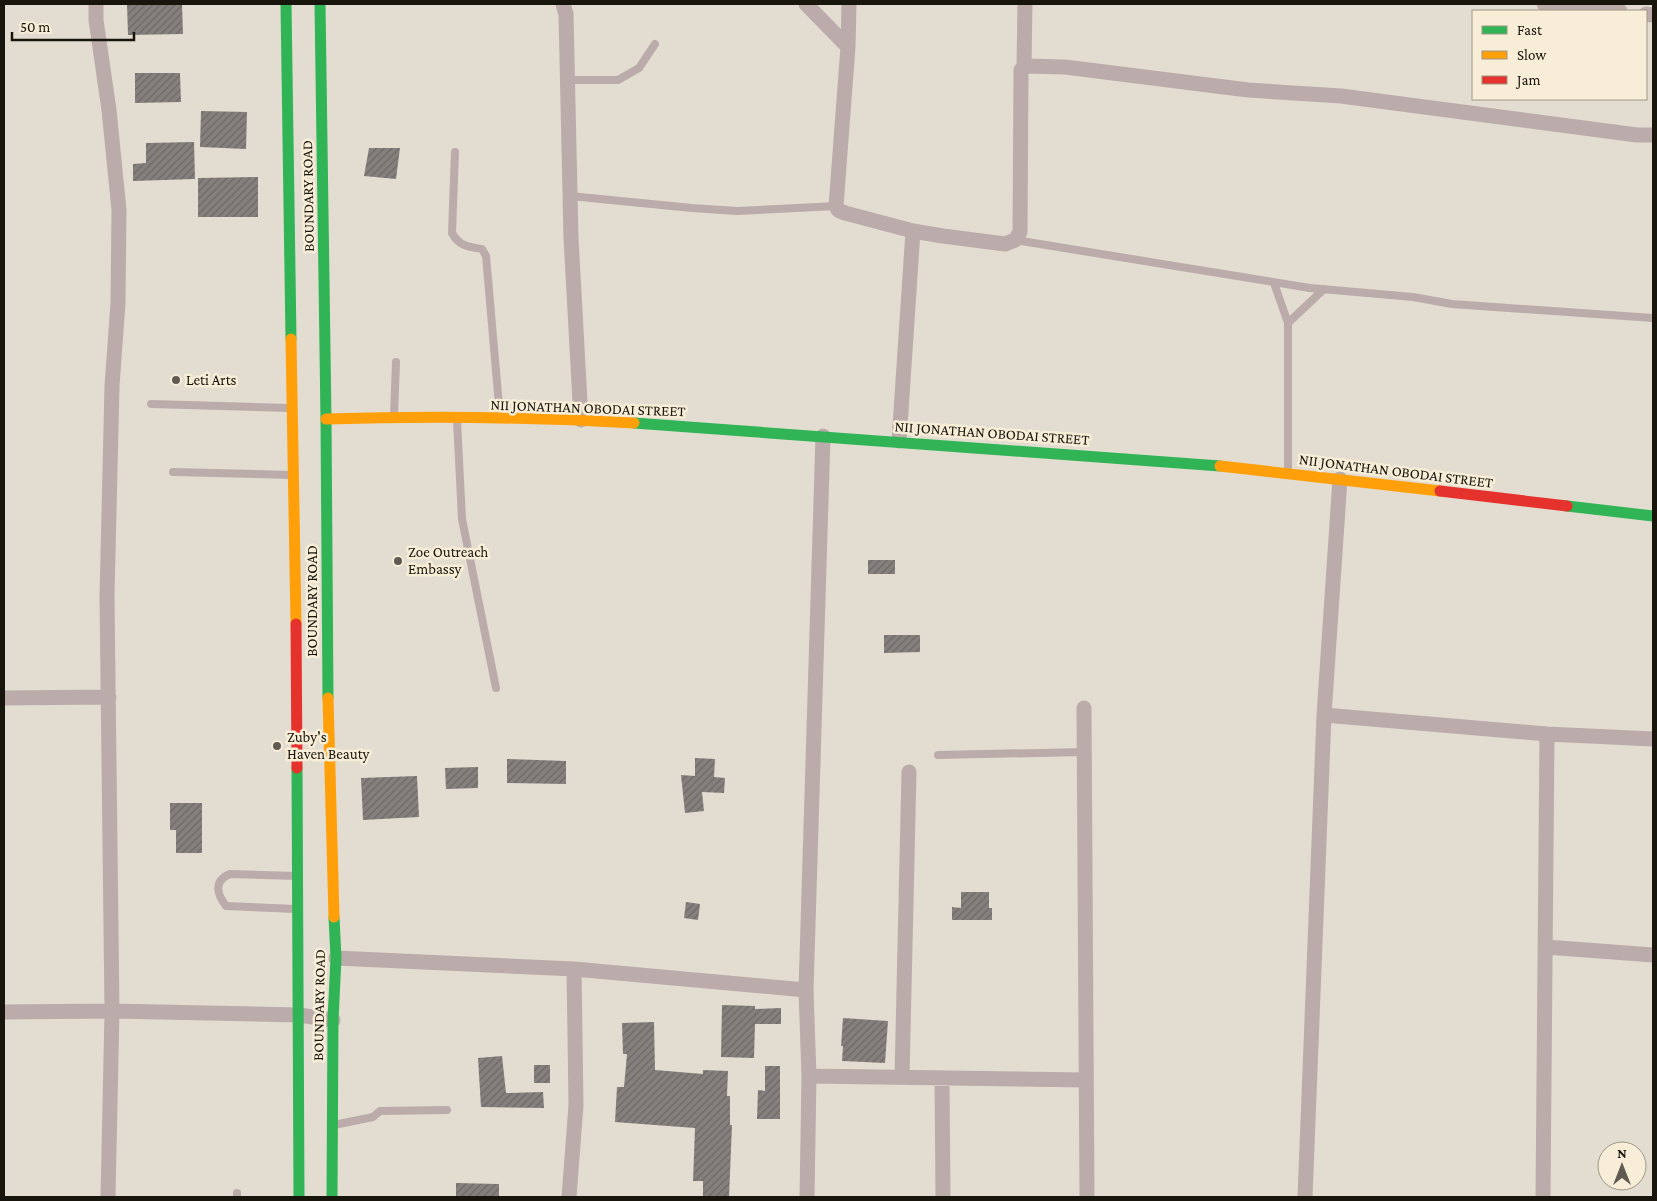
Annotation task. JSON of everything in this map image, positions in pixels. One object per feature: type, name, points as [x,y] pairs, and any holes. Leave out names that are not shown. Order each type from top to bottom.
[{"type":"main road","name":"BOUNDARY ROAD","points":[[286,4],[296,646],[299,1197]]},
{"type":"main road","name":"BOUNDARY ROAD","points":[[320,4],[328,740],[336,958],[333,1020],[334,1125],[332,1197]]},
{"type":"main road","name":"NII JONATHAN OBODAI STREET","points":[[326,419],[394,417],[581,420],[1207,464],[1653,516]]},
{"type":"street","points":[[96,4],[96,20],[110,110],[119,210],[118,303],[112,386],[107,596],[110,697],[112,1011],[108,1197]]},
{"type":"street","points":[[563,4],[566,14],[570,196],[581,420]]},
{"type":"street","points":[[806,4],[848,48]]},
{"type":"street","points":[[849,4],[848,48],[836,206],[838,210],[914,231],[1005,244],[1015,240],[1020,232],[1021,70],[1024,66],[1025,4]]},
{"type":"street","points":[[1544,4],[1609,10]]},
{"type":"street","points":[[1024,66],[1065,67],[1248,90],[1341,96],[1653,135]]},
{"type":"street","points":[[899,442],[914,231]]},
{"type":"street","points":[[807,1197],[809,1076],[806,990],[823,436]]},
{"type":"street","points":[[1305,1197],[1324,715],[1340,479]]},
{"type":"street","points":[[4,698],[110,697]]},
{"type":"street","points":[[1084,708],[1087,1197]]},
{"type":"street","points":[[1324,715],[1547,734],[1653,739]]},
{"type":"street","points":[[1543,1197],[1547,734]]},
{"type":"street","points":[[902,1077],[909,772]]},
{"type":"street","points":[[1546,947],[1653,955]]},
{"type":"street","points":[[336,958],[574,969],[806,990]]},
{"type":"street","points":[[569,1197],[576,1105],[574,969]]},
{"type":"street","points":[[4,1012],[112,1011],[299,1015],[333,1020]]},
{"type":"street","points":[[809,1076],[1086,1080]]},
{"type":"street","points":[[942,1078],[943,1197]]},
{"type":"lane","points":[[568,80],[618,80],[639,68],[655,44]]},
{"type":"lane","points":[[455,152],[452,233],[458,244],[482,249],[486,256],[501,418]]},
{"type":"lane","points":[[570,196],[737,211],[836,206]]},
{"type":"lane","points":[[1015,240],[1274,283],[1413,297],[1452,304],[1653,318]]},
{"type":"lane","points":[[1274,283],[1288,323],[1288,473]]},
{"type":"lane","points":[[1288,323],[1324,289]]},
{"type":"lane","points":[[394,417],[396,362]]},
{"type":"lane","points":[[150,404],[292,408]]},
{"type":"lane","points":[[457,418],[462,519],[496,688]]},
{"type":"lane","points":[[173,472],[293,475]]},
{"type":"lane","points":[[938,755],[1084,752]]},
{"type":"lane","points":[[298,876],[230,874],[224,877],[218,885],[218,897],[226,906],[298,909]]},
{"type":"lane","points":[[334,1125],[373,1117],[380,1111],[447,1110]]},
{"type":"building","points":[[127,4],[182,4],[183,34],[128,35]]},
{"type":"building","points":[[135,73],[180,73],[181,102],[135,103]]},
{"type":"building","points":[[201,111],[247,112],[246,149],[200,147]]},
{"type":"building","points":[[194,142],[195,179],[133,181],[133,164],[146,163],[146,143]]},
{"type":"building","points":[[369,148],[400,148],[396,179],[364,176]]},
{"type":"building","points":[[258,177],[258,217],[198,217],[198,178]]},
{"type":"building","points":[[868,560],[895,560],[895,574],[868,574]]},
{"type":"building","points":[[884,635],[920,635],[920,652],[884,653]]},
{"type":"building","points":[[695,758],[715,759],[714,777],[725,778],[724,793],[702,792],[704,811],[685,813],[681,775],[695,776]]},
{"type":"building","points":[[507,759],[566,761],[566,784],[507,783]]},
{"type":"building","points":[[478,767],[478,788],[446,789],[445,768]]},
{"type":"building","points":[[417,776],[419,817],[363,820],[361,778]]},
{"type":"building","points":[[170,803],[202,803],[202,853],[176,853],[176,830],[170,830]]},
{"type":"building","points":[[961,892],[989,892],[989,908],[992,908],[992,920],[952,920],[952,907],[961,908]]},
{"type":"building","points":[[686,902],[700,904],[698,920],[684,918]]},
{"type":"building","points":[[722,1005],[755,1006],[755,1009],[781,1008],[781,1024],[755,1024],[754,1058],[721,1057]]},
{"type":"building","points":[[843,1018],[888,1021],[885,1063],[842,1061]]},
{"type":"building","points":[[654,1022],[655,1070],[703,1074],[703,1070],[728,1071],[727,1096],[730,1096],[730,1125],[732,1125],[729,1197],[703,1197],[703,1181],[693,1181],[695,1128],[615,1122],[617,1087],[624,1087],[627,1054],[623,1054],[622,1023]]},
{"type":"building","points":[[502,1056],[506,1093],[543,1092],[544,1108],[481,1107],[478,1058]]},
{"type":"building","points":[[534,1065],[550,1065],[550,1083],[534,1083]]},
{"type":"building","points":[[765,1066],[780,1066],[780,1119],[757,1119],[758,1090],[765,1091]]},
{"type":"building","points":[[456,1183],[499,1184],[499,1197],[456,1197]]},
{"type":"traffic: fast","points":[[286,4],[291,339]]},
{"type":"traffic: fast","points":[[320,4],[328,698]]},
{"type":"traffic: fast","points":[[634,423],[1220,466]]},
{"type":"traffic: fast","points":[[1567,506],[1653,516]]},
{"type":"traffic: fast","points":[[297,768],[299,1197]]},
{"type":"traffic: fast","points":[[332,1197],[333,1020],[336,958],[334,917]]},
{"type":"traffic: slow","points":[[291,339],[296,624]]},
{"type":"traffic: slow","points":[[326,419],[480,418],[634,423]]},
{"type":"traffic: slow","points":[[1220,466],[1440,491]]},
{"type":"traffic: slow","points":[[328,698],[334,917]]},
{"type":"traffic: jam","points":[[1440,491],[1567,506]]},
{"type":"traffic: jam","points":[[296,624],[297,768]]},
{"type":"place","name":"Leti Arts","points":[[176,380]]},
{"type":"place","name":"Zoe Outreach Embassy","points":[[398,561]]},
{"type":"place","name":"Zuby's Haven Beauty","points":[[277,746]]}]
